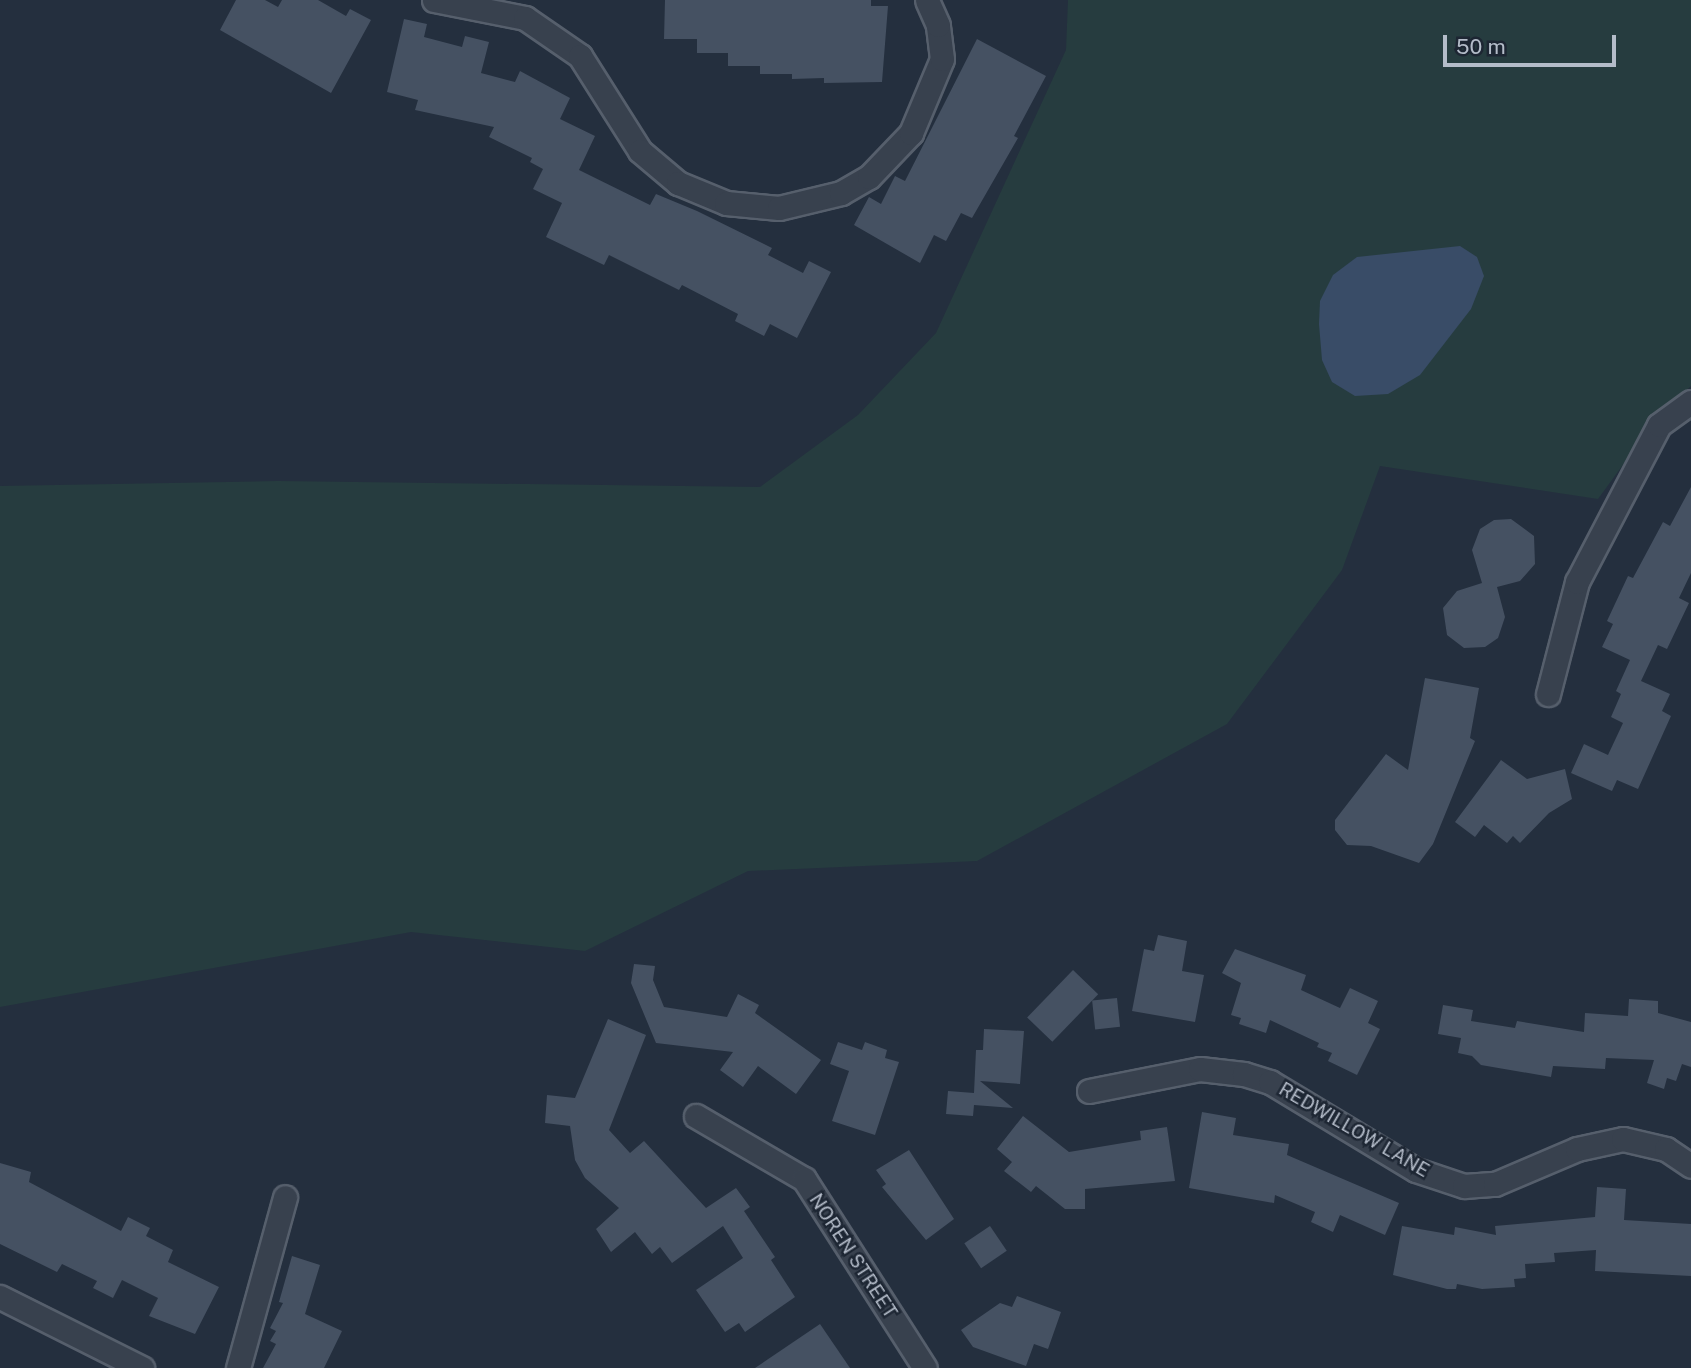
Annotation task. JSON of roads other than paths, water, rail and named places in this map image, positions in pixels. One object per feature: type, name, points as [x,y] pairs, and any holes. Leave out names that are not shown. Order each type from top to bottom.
[{"type":"street","points":[[433,0],[498,5],[525,18],[580,56],[640,151],[678,183],[726,204],[779,208],[841,193],[869,177],[911,133],[942,59],[938,25],[927,0]]},
{"type":"street","points":[[1548,695],[1577,582],[1659,425],[1691,402]]},
{"type":"street","name":"REDWILLOW LANE","points":[[1088,1091],[1173,1072],[1200,1069],[1244,1074],[1270,1082],[1416,1170],[1464,1186],[1495,1184],[1577,1149],[1623,1139],[1667,1149],[1691,1166]]},
{"type":"street","name":"NOREN STREET","points":[[696,1116],[804,1179],[925,1368]]},
{"type":"street","points":[[238,1368],[285,1197]]},
{"type":"street","points":[[0,1297],[142,1368]]},
{"type":"water","points":[[1460,246],[1477,257],[1484,276],[1471,309],[1420,375],[1388,394],[1355,396],[1332,382],[1322,360],[1319,324],[1320,301],[1333,275],[1357,257]]}]
